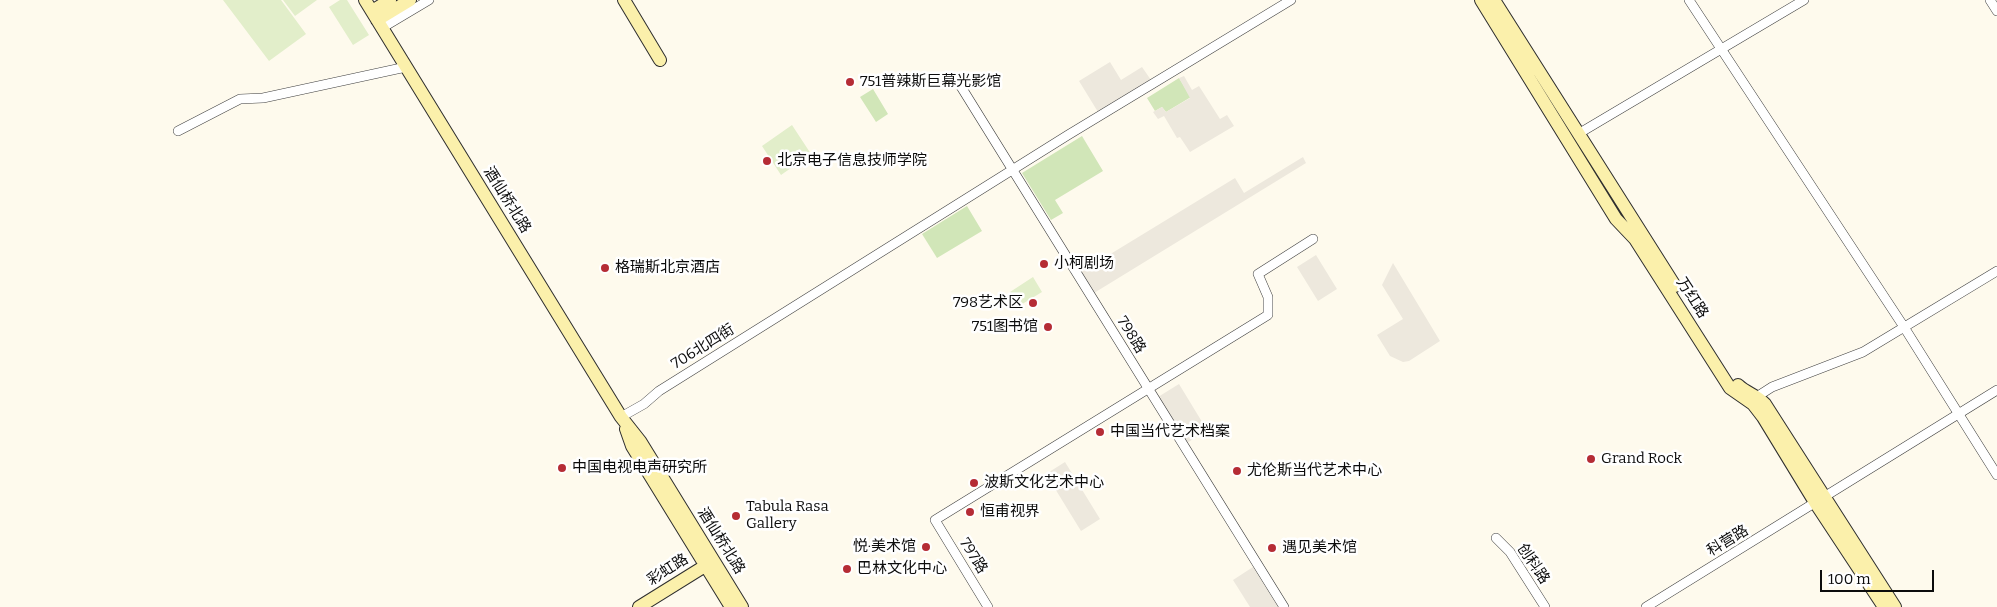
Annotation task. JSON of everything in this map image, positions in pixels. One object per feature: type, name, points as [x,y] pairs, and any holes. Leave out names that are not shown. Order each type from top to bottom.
[{"type":"street","points":[[372,10],[390,0]]},
{"type":"street","points":[[372,10],[410,0]]},
{"type":"street","points":[[372,10],[429,0]]},
{"type":"street","points":[[624,0],[660,60]]},
{"type":"street","name":"706北四街","points":[[622,417],[644,404],[659,391],[1013,170],[1291,0]]},
{"type":"street","name":"万红路","points":[[1481,0],[1616,219],[1635,239],[1730,388],[1753,404],[1763,417],[1895,607]]},
{"type":"street","name":"万红路","points":[[1494,0],[1638,226],[1734,382],[1743,390],[1758,396],[1765,404],[1820,501],[1884,607]]},
{"type":"street","points":[[1689,0],[1904,327],[1997,474]]},
{"type":"street","points":[[1578,134],[1804,0]]},
{"type":"street","points":[[1990,0],[1997,11]]},
{"type":"street","name":"酒仙桥北路","points":[[372,10],[622,417],[632,446],[710,563],[742,607]]},
{"type":"street","points":[[178,131],[240,99],[263,98],[406,67]]},
{"type":"street","name":"798路","points":[[955,76],[1284,607]]},
{"type":"street","points":[[1148,388],[1268,314],[1268,296],[1258,274],[1313,239]]},
{"type":"street","points":[[1758,396],[1772,386],[1863,352],[1997,271]]},
{"type":"street","name":"797路","points":[[988,607],[935,520],[1148,388]]},
{"type":"street","name":"科营路","points":[[1646,607],[1997,390]]},
{"type":"street","name":"创科路","points":[[1496,538],[1510,552],[1545,607]]},
{"type":"street","name":"酒仙桥北路","points":[[710,563],[732,607]]},
{"type":"street","name":"彩虹路","points":[[639,607],[710,563]]},
{"type":"green space","points":[[223,0],[281,0],[306,34],[269,61]]},
{"type":"green space","points":[[283,0],[317,0],[295,16]]},
{"type":"green space","points":[[340,0],[347,0],[369,35],[353,45],[329,7]]},
{"type":"green space","points":[[1179,78],[1191,97],[1166,112],[1162,107],[1155,111],[1147,98]]},
{"type":"green space","points":[[873,89],[888,114],[876,122],[860,97]]},
{"type":"green space","points":[[792,125],[811,154],[781,175],[762,146]]},
{"type":"green space","points":[[1082,136],[1103,171],[1055,200],[1063,213],[1051,220],[1022,173]]},
{"type":"green space","points":[[967,206],[982,231],[937,258],[922,234]]},
{"type":"green space","points":[[1033,277],[1042,292],[1019,306],[1010,292]]},
{"type":"shaded area","points":[[1110,62],[1121,80],[1142,67],[1151,80],[1098,112],[1079,81]]},
{"type":"shaded area","points":[[1184,76],[1192,90],[1199,86],[1220,119],[1227,115],[1234,126],[1190,152],[1180,137],[1177,138],[1164,116],[1158,119],[1153,112],[1162,107],[1166,112],[1190,98],[1179,78]]},
{"type":"shaded area","points":[[1303,157],[1306,163],[1094,293],[1081,272],[1235,178],[1244,193]]},
{"type":"shaded area","points":[[1316,255],[1337,289],[1318,301],[1297,267]]},
{"type":"shaded area","points":[[1393,263],[1440,341],[1409,361],[1403,362],[1390,356],[1377,335],[1403,319],[1382,285]]},
{"type":"shaded area","points":[[1179,384],[1207,430],[1187,443],[1158,397]]},
{"type":"shaded area","points":[[1065,462],[1100,519],[1081,531],[1046,474]]},
{"type":"shaded area","points":[[1253,567],[1278,607],[1250,607],[1233,580]]},
{"type":"place","name":"751普辣斯巨幕光影馆","points":[[850,82]]},
{"type":"place","name":"北京电子信息技师学院","points":[[767,161]]},
{"type":"place","name":"小柯剧场","points":[[1044,264]]},
{"type":"place","name":"格瑞斯北京酒店","points":[[605,268]]},
{"type":"place","name":"798艺术区","points":[[1033,303]]},
{"type":"place","name":"751图书馆","points":[[1048,327]]},
{"type":"place","name":"中国当代艺术档案","points":[[1100,432]]},
{"type":"place","name":"Grand Rock","points":[[1591,459]]},
{"type":"place","name":"中国电视电声研究所","points":[[562,468]]},
{"type":"place","name":"尤伦斯当代艺术中心","points":[[1237,471]]},
{"type":"place","name":"波斯文化艺术中心","points":[[974,483]]},
{"type":"place","name":"恒甫视界","points":[[970,512]]},
{"type":"place","name":"Tabula Rasa Gallery","points":[[736,516]]},
{"type":"place","name":"悦·美术馆","points":[[926,547]]},
{"type":"place","name":"遇见美术馆","points":[[1272,548]]},
{"type":"place","name":"巴林文化中心","points":[[847,569]]}]
